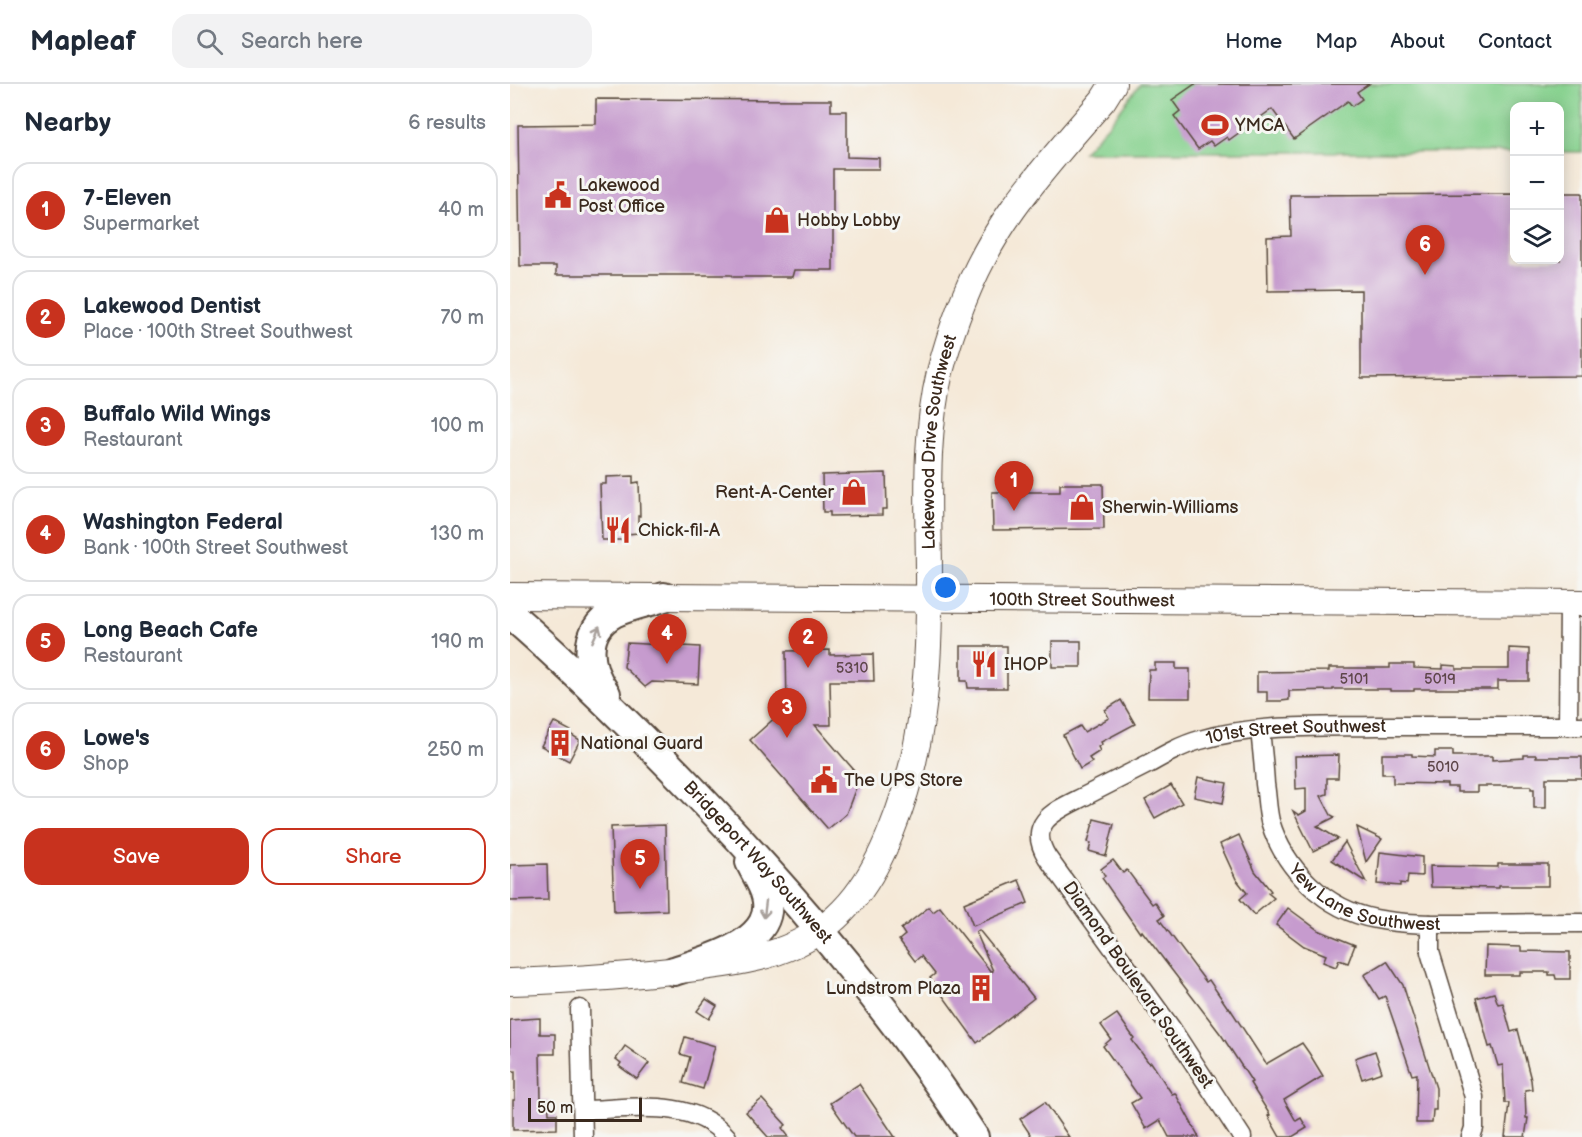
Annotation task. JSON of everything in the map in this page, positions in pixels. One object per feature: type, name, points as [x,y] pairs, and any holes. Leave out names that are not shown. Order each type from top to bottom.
[{"type":"main road","name":"Lakewood Drive Southwest","points":[[510,982],[674,971],[761,957],[795,945],[832,922],[848,907],[867,881],[884,850],[903,798],[914,762],[922,718],[929,598],[928,464],[930,434],[940,375],[956,318],[980,263],[1011,211],[1113,84]]},
{"type":"main road","name":"100th Street Southwest","points":[[510,596],[1575,603]]},
{"type":"main road","points":[[627,723],[594,675],[590,649],[593,637],[604,620],[615,612],[664,597]]},
{"type":"main road","name":"Bridgeport Way Southwest","points":[[510,614],[627,723],[737,836],[795,900],[898,1028],[974,1137]]},
{"type":"main road","points":[[674,971],[722,955],[741,945],[752,937],[763,921],[767,909],[767,897],[737,836]]},
{"type":"street","points":[[1575,603],[1575,726]]},
{"type":"street","name":"101st Street Southwest","points":[[1039,832],[1045,820],[1064,807],[1178,748],[1214,737],[1245,731],[1354,726],[1575,726]]},
{"type":"street","name":"Yew Lane Southwest","points":[[1260,730],[1270,820],[1295,870],[1318,892],[1335,904],[1355,914],[1400,923],[1582,923]]},
{"type":"street","name":"Diamond Boulevard Southwest","points":[[1039,832],[1040,842],[1047,857],[1171,1028],[1242,1137]]},
{"type":"street","points":[[1430,924],[1430,952],[1474,1097],[1474,1128],[1471,1137]]},
{"type":"street","points":[[580,1010],[584,1137]]},
{"type":"street","points":[[583,1110],[673,1109],[703,1118],[727,1137]]},
{"type":"green space","points":[[1140,84],[1582,84],[1582,152],[1564,152],[1564,102],[1510,102],[1510,152],[1083,152],[1110,123]]},
{"type":"building","name":"YMCA","points":[[1195,84],[1369,84],[1357,92],[1362,99],[1352,106],[1348,101],[1294,139],[1272,109],[1229,140],[1227,137],[1214,146],[1210,141],[1198,149],[1174,116],[1180,111],[1172,100]]},
{"type":"building","points":[[596,99],[831,100],[831,111],[847,111],[847,157],[879,158],[879,169],[833,169],[833,270],[794,270],[792,277],[556,275],[556,266],[520,266],[518,125],[596,124]]},
{"type":"building","points":[[1564,193],[1582,193],[1582,376],[1361,378],[1361,290],[1268,291],[1267,237],[1291,236],[1290,195],[1510,194],[1510,264],[1564,264]]},
{"type":"building","name":"Rent-A-Center","points":[[886,473],[887,509],[882,509],[882,515],[830,516],[830,512],[823,512],[822,475]]},
{"type":"building","points":[[633,476],[633,483],[639,482],[638,533],[627,534],[627,540],[602,540],[600,484],[606,484],[606,477]]},
{"type":"building","points":[[1060,484],[1103,484],[1104,529],[993,530],[992,492],[1060,492]]},
{"type":"building","points":[[1052,641],[1081,641],[1081,667],[1052,667]]},
{"type":"building","points":[[627,643],[700,647],[698,684],[652,682],[645,687],[624,667]]},
{"type":"building","name":"IHOP","points":[[961,646],[1007,646],[1007,688],[968,688],[967,681],[961,681]]},
{"type":"building","points":[[1509,648],[1529,649],[1529,681],[1498,681],[1498,689],[1289,691],[1289,700],[1281,701],[1267,701],[1267,692],[1257,692],[1257,672],[1329,671],[1329,668],[1390,668],[1390,664],[1414,664],[1414,668],[1443,669],[1443,665],[1456,666],[1456,669],[1509,669]]},
{"type":"building","points":[[830,650],[830,655],[873,654],[874,681],[830,681],[831,725],[815,725],[860,777],[846,814],[828,829],[750,740],[787,707],[786,651]]},
{"type":"building","points":[[1155,663],[1176,663],[1176,669],[1190,669],[1190,698],[1148,698],[1149,670],[1155,670]]},
{"type":"building","points":[[1121,700],[1135,724],[1101,742],[1102,744],[1098,747],[1100,751],[1089,758],[1092,762],[1080,769],[1063,735],[1080,726],[1084,732],[1109,718],[1105,710]]},
{"type":"building","name":"National Guard","points":[[554,722],[571,731],[570,734],[580,740],[569,761],[541,746]]},
{"type":"building","points":[[1435,751],[1453,751],[1453,756],[1492,756],[1492,760],[1524,758],[1524,755],[1582,757],[1582,778],[1546,778],[1546,808],[1534,808],[1534,789],[1531,789],[1531,786],[1477,786],[1477,792],[1457,792],[1457,787],[1447,787],[1447,784],[1393,783],[1393,774],[1382,774],[1382,754],[1435,757]]},
{"type":"building","points":[[1339,755],[1338,778],[1327,778],[1327,794],[1321,796],[1331,815],[1335,817],[1317,826],[1338,839],[1313,851],[1293,811],[1299,815],[1306,811],[1306,788],[1296,789],[1295,756]]},
{"type":"building","points":[[1198,777],[1227,783],[1223,803],[1194,797]]},
{"type":"building","points":[[1171,785],[1182,803],[1155,818],[1145,800]]},
{"type":"building","points":[[1094,819],[1114,824],[1106,856],[1089,851],[1091,843],[1088,842]]},
{"type":"building","points":[[665,825],[667,910],[614,912],[611,827]]},
{"type":"building","points":[[1357,827],[1382,839],[1366,862]]},
{"type":"building","points":[[1239,835],[1255,871],[1271,891],[1268,893],[1274,898],[1254,915],[1240,899],[1247,893],[1236,879],[1220,844]]},
{"type":"building","points":[[1345,842],[1366,882],[1332,860]]},
{"type":"building","points":[[1380,852],[1422,857],[1422,876],[1408,875],[1407,884],[1400,883],[1400,886],[1377,884]]},
{"type":"building","points":[[1113,860],[1123,873],[1127,870],[1152,904],[1155,902],[1164,916],[1159,919],[1206,982],[1209,980],[1229,1007],[1266,1064],[1302,1043],[1323,1076],[1284,1100],[1296,1121],[1301,1118],[1307,1128],[1292,1137],[1280,1137],[1268,1116],[1270,1115],[1250,1083],[1252,1082],[1222,1036],[1142,931],[1140,933],[1102,878],[1105,876],[1101,869]]},
{"type":"building","points":[[547,864],[548,900],[510,901],[510,865]]},
{"type":"building","points":[[1498,864],[1548,864],[1548,886],[1431,887],[1430,866],[1498,867]]},
{"type":"building","points":[[1019,880],[1028,903],[973,926],[964,903]]},
{"type":"building","name":"Lundstrom Plaza","points":[[929,907],[933,912],[940,907],[991,972],[993,971],[976,932],[979,930],[1034,998],[977,1043],[930,978],[935,974],[921,956],[915,961],[899,940],[905,935],[901,929]]},
{"type":"building","points":[[1288,908],[1318,930],[1355,945],[1348,963],[1339,960],[1336,967],[1323,962],[1326,955],[1304,946],[1276,925]]},
{"type":"building","points":[[1486,946],[1521,947],[1521,951],[1570,952],[1570,979],[1556,979],[1555,975],[1549,975],[1549,972],[1485,975]]},
{"type":"building","points":[[1387,961],[1403,985],[1436,1088],[1436,1110],[1433,1110],[1432,1123],[1416,1123],[1417,1074],[1412,1075],[1385,996],[1379,999],[1364,975]]},
{"type":"building","points":[[1494,993],[1498,1004],[1503,1003],[1511,1032],[1518,1030],[1531,1080],[1532,1089],[1525,1090],[1526,1118],[1528,1118],[1525,1137],[1505,1137],[1509,1103],[1505,1103],[1503,1065],[1498,1066],[1492,1046],[1489,1047],[1476,998]]},
{"type":"building","points":[[706,999],[717,1006],[709,1019],[697,1011]]},
{"type":"building","points":[[1117,1014],[1134,1038],[1132,1040],[1149,1063],[1151,1062],[1172,1094],[1175,1093],[1199,1137],[1169,1137],[1160,1120],[1146,1129],[1131,1103],[1140,1098],[1103,1046],[1111,1039],[1101,1025]]},
{"type":"building","points":[[540,1018],[540,1034],[555,1034],[555,1054],[540,1054],[541,1100],[548,1100],[549,1114],[557,1114],[557,1129],[513,1130],[515,1071],[510,1071],[510,1020]]},
{"type":"building","points":[[685,1037],[715,1046],[703,1089],[683,1083],[690,1057],[680,1054]]},
{"type":"building","points":[[625,1046],[649,1063],[637,1079],[619,1066],[621,1063],[616,1059]]},
{"type":"building","points":[[1375,1051],[1382,1072],[1362,1079],[1355,1058]]},
{"type":"building","points":[[859,1084],[895,1137],[854,1137],[830,1103]]},
{"type":"building","points":[[762,1099],[786,1125],[782,1128],[789,1137],[768,1137],[746,1112]]},
{"type":"building","points":[[1045,1102],[1069,1137],[1032,1137],[1020,1119]]},
{"type":"place","name":"YMCA","points":[[1215,125]]},
{"type":"place","name":"Lakewood Post Office","points":[[558,195]]},
{"type":"place","name":"Hobby Lobby","points":[[777,220]]},
{"type":"place","name":"Lowe's","points":[[1425,275]]},
{"type":"place","name":"Rent-A-Center","points":[[854,492]]},
{"type":"place","name":"Sherwin-Williams","points":[[1082,507]]},
{"type":"place","name":"7-Eleven","points":[[1014,511]]},
{"type":"place","name":"Chick-fil-A","points":[[618,530]]},
{"type":"place","name":"Washington Federal","points":[[667,664]]},
{"type":"place","name":"IHOP","points":[[984,664]]},
{"type":"place","name":"Lakewood Dentist","points":[[808,668]]},
{"type":"place","name":"Buffalo Wild Wings","points":[[787,738]]},
{"type":"place","name":"National Guard","points":[[560,743]]},
{"type":"place","name":"The UPS Store","points":[[824,780]]},
{"type":"place","name":"Long Beach Cafe","points":[[640,889]]},
{"type":"place","name":"Lundstrom Plaza","points":[[981,988]]}]
